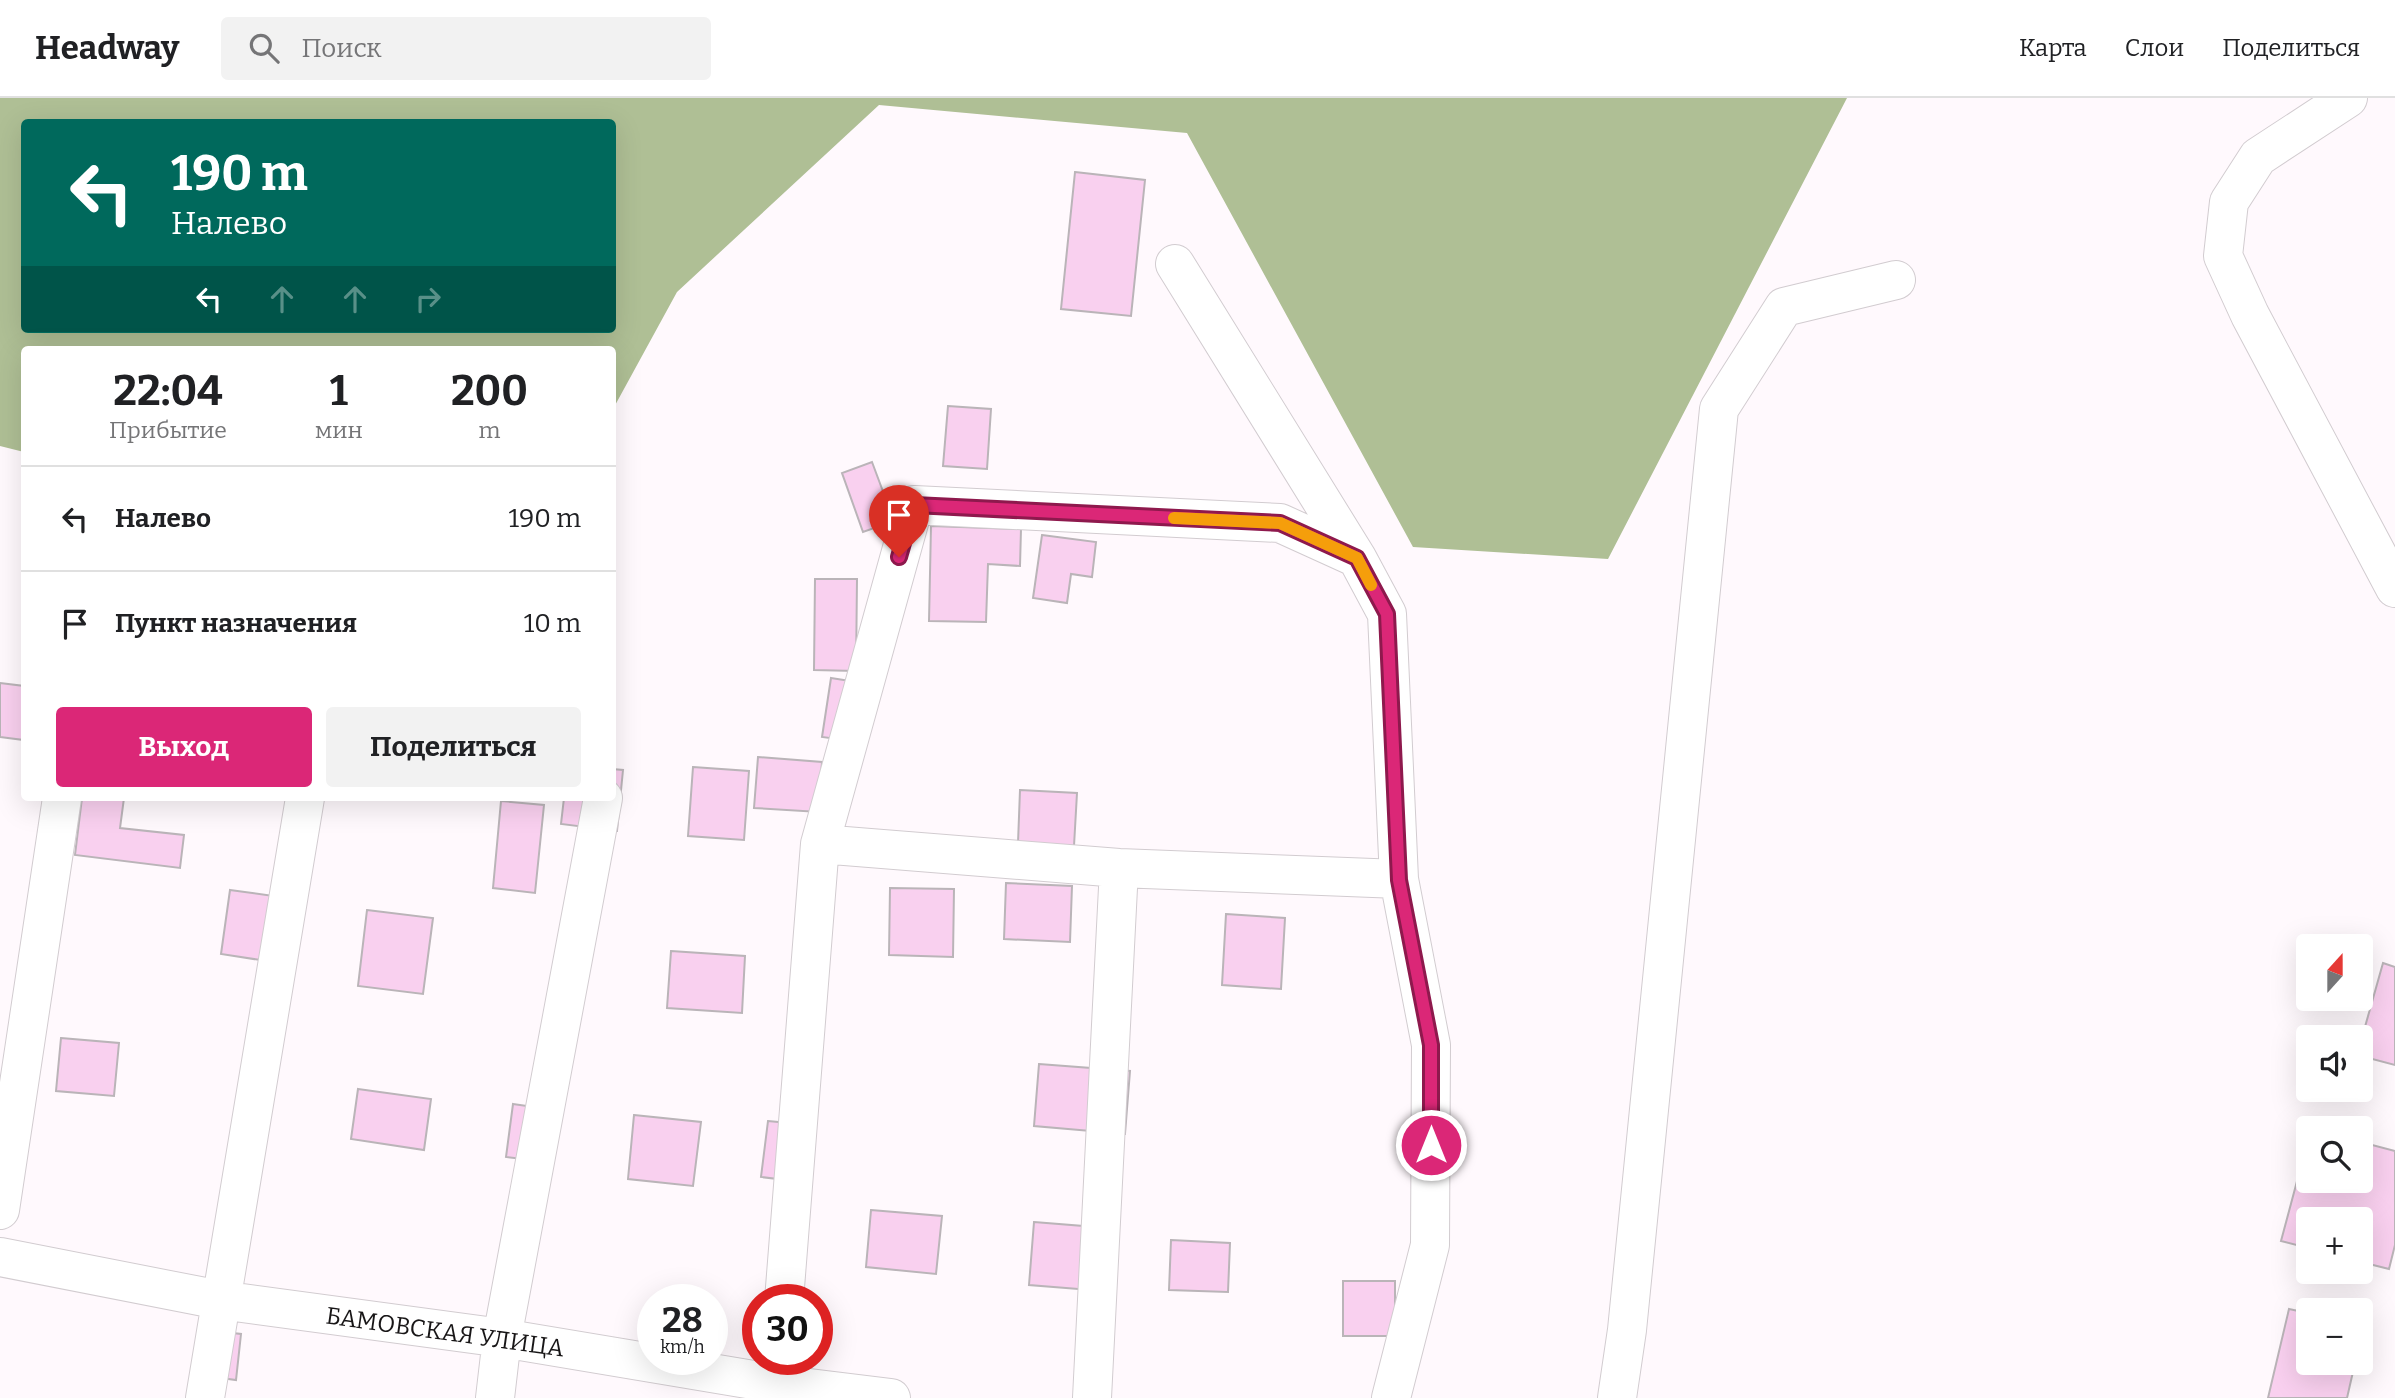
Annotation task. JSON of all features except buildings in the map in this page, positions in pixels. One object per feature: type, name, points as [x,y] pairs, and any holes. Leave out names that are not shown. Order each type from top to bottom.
[{"type":"street","points":[[2348,98],[2258,157],[2229,202],[2223,256],[2250,315],[2395,588]]},
{"type":"street","points":[[1175,264],[1357,558],[1387,614],[1399,880],[1431,1045],[1430,1245],[1391,1398]]},
{"type":"street","points":[[1617,1398],[1627,1330],[1719,409],[1784,307],[1896,280]]},
{"type":"street","points":[[785,1284],[820,844],[914,505],[1280,523],[1357,558]]},
{"type":"street","points":[[0,1210],[62,801]]},
{"type":"street","points":[[205,1398],[304,801]]},
{"type":"street","points":[[495,1398],[502,1338],[602,801]]},
{"type":"street","points":[[820,844],[1119,868],[1399,880]]},
{"type":"street","points":[[1092,1398],[1119,868]]},
{"type":"street","name":"БАМОВСКАЯ УЛИЦА","points":[[0,1257],[220,1300],[502,1338],[891,1398]]},
{"type":"green space","points":[[0,98],[1847,98],[1608,559],[1413,547],[1187,133],[879,105],[677,292],[616,404],[616,346],[21,346],[21,451],[0,446]]},
{"type":"slow traffic","points":[[1174,518],[1280,523],[1357,558],[1371,585]]},
{"type":"route","points":[[899,557],[914,505],[1280,523],[1357,558],[1387,614],[1399,880],[1431,1045],[1431,1145]]}]
